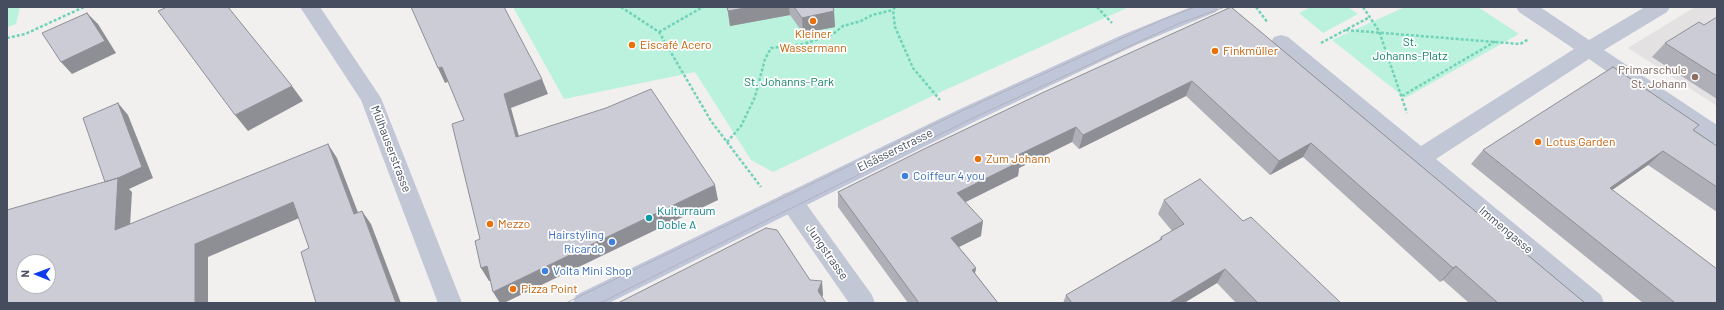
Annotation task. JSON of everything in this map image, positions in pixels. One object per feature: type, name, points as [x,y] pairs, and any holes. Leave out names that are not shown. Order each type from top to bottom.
[{"type":"street","name":"Mülhauserstrasse","points":[[310,7],[371,98],[450,303]]},
{"type":"street","name":"Elsässerstrasse","points":[[585,303],[956,120],[1129,40],[1209,7]]},
{"type":"street","points":[[1526,7],[1717,136]]},
{"type":"street","points":[[1281,42],[1420,158],[1588,50],[1660,7]]},
{"type":"street","name":"Immengasse","points":[[1420,158],[1592,303]]},
{"type":"street","name":"Jungstrasse","points":[[783,205],[863,303]]},
{"type":"path","points":[[7,38],[25,34],[84,7]]},
{"type":"path","points":[[621,7],[658,32],[711,121],[727,142],[783,205]]},
{"type":"path","points":[[658,32],[703,7]]},
{"type":"path","points":[[895,7],[893,10],[895,27],[913,68],[956,120]]},
{"type":"path","points":[[1363,7],[1379,31],[1408,116]]},
{"type":"path","points":[[727,142],[740,126],[755,97],[765,59],[771,48],[785,48],[809,42],[833,34],[843,26],[861,21],[872,15],[893,10]]},
{"type":"path","points":[[1298,56],[1370,17]]},
{"type":"path","points":[[1346,30],[1379,31],[1520,44],[1552,25]]},
{"type":"path","points":[[1402,96],[1496,41]]},
{"type":"shaded area","name":"Primarschule St. Johann","points":[[1695,7],[1717,7],[1717,106],[1628,48]]},
{"type":"green space","points":[[7,7],[20,7],[16,24],[7,27]]},
{"type":"green space","name":"St. Johanns-Park","points":[[513,7],[1129,7],[945,90],[773,172],[751,160],[695,72],[564,99]]},
{"type":"green space","points":[[1311,7],[1348,7],[1358,14],[1323,33],[1299,13]]},
{"type":"green space","name":"St. Johanns-Platz","points":[[1405,7],[1478,7],[1519,34],[1405,98],[1332,40]]},
{"type":"building","points":[[164,7],[228,7],[292,86],[235,115],[158,11],[165,8]]},
{"type":"building","points":[[411,7],[504,7],[542,79],[504,94],[516,137],[606,108],[651,89],[715,185],[493,292],[487,266],[481,268],[475,241],[480,239],[452,124],[464,120],[442,67],[438,68]]},
{"type":"building","points":[[727,7],[750,7],[728,11]]},
{"type":"building","points":[[794,7],[833,7],[834,11],[802,18]]},
{"type":"building","points":[[1231,7],[1585,303],[1498,303],[1456,266],[1453,268],[1311,143],[1279,161],[1192,81],[1083,135],[1076,127],[1016,156],[1021,161],[957,193],[983,221],[951,238],[976,268],[972,270],[998,303],[919,303],[838,192],[1044,92]]},
{"type":"building","points":[[87,13],[105,41],[61,62],[42,33]]},
{"type":"building","points":[[1717,17],[1717,76],[1665,43],[1699,22],[1704,25]]},
{"type":"building","points":[[1613,67],[1699,125],[1693,130],[1717,146],[1717,187],[1663,151],[1610,188],[1717,269],[1717,303],[1672,303],[1674,302],[1483,150]]},
{"type":"building","points":[[118,103],[142,167],[105,182],[83,118]]},
{"type":"building","points":[[328,144],[354,214],[362,211],[396,303],[316,303],[301,252],[309,248],[293,202],[195,244],[195,303],[7,303],[7,210],[118,178],[115,230]]},
{"type":"building","points":[[1200,179],[1243,221],[1251,217],[1341,303],[1258,303],[1225,269],[1169,303],[1072,303],[1066,295],[1162,239],[1161,237],[1184,224],[1164,200]]},
{"type":"building","points":[[766,228],[777,230],[810,280],[822,281],[818,291],[826,303],[618,303]]},
{"type":"tram line","points":[[566,303],[966,109],[1164,19],[1195,7]]},
{"type":"tram line","points":[[600,303],[973,118],[1180,23],[1225,7]]},
{"type":"place","name":"Kleiner Wassermann","points":[[813,21]]},
{"type":"place","name":"Eiscafé Acero","points":[[632,45]]},
{"type":"place","name":"Finkmüller","points":[[1215,51]]},
{"type":"place","name":"Primarschule St. Johann","points":[[1695,77]]},
{"type":"place","name":"Lotus Garden","points":[[1538,142]]},
{"type":"place","name":"Zum Johann","points":[[978,159]]},
{"type":"place","name":"Coiffeur 4 you","points":[[905,176]]},
{"type":"place","name":"Kulturraum Doble A","points":[[649,218]]},
{"type":"place","name":"Mezzo","points":[[490,224]]},
{"type":"place","name":"Hairstyling Ricardo","points":[[612,242]]},
{"type":"place","name":"Volta Mini Shop","points":[[545,271]]},
{"type":"place","name":"Pizza Point","points":[[513,289]]}]
